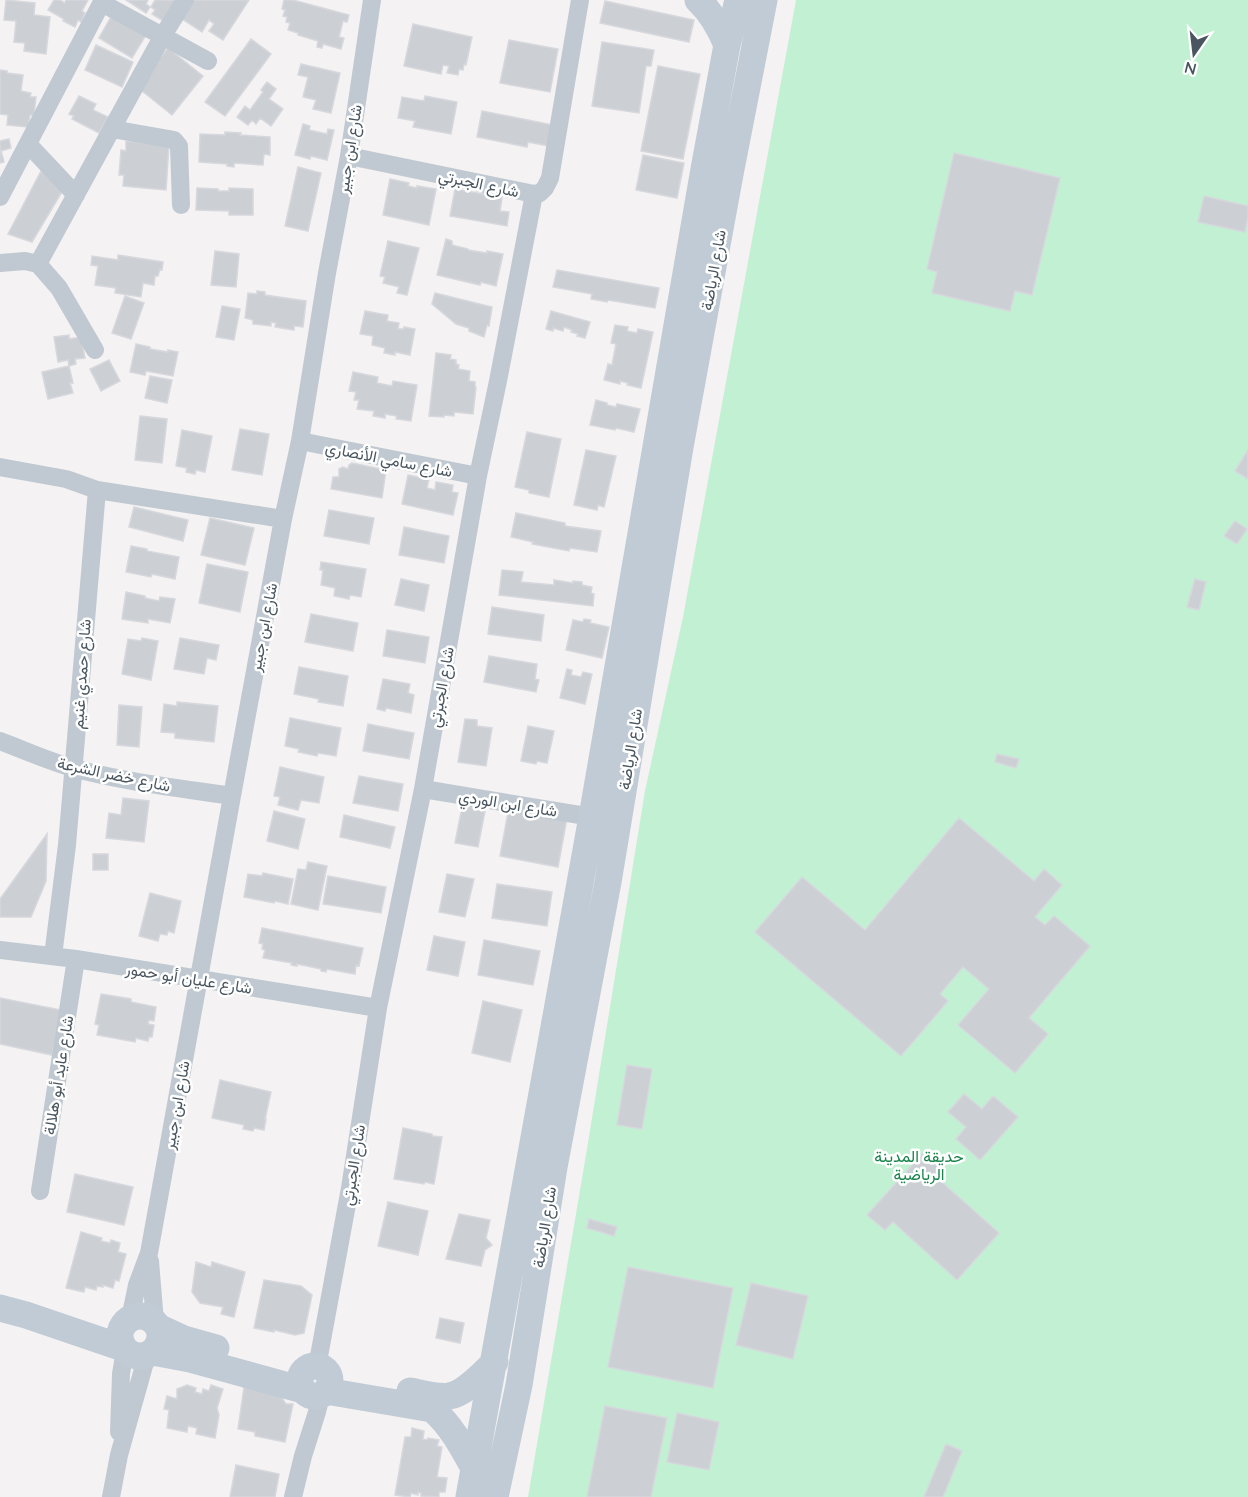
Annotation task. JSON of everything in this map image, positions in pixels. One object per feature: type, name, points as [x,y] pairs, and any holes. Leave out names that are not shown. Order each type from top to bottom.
[{"type":"main road","name":"شارع الرياضة","points":[[469,1497],[495,1362],[534,1212],[554,1167],[608,882],[680,447],[687,342],[727,45],[738,0]]},
{"type":"main road","name":"شارع الرياضة","points":[[495,1497],[519,1385],[550,1049],[592,817],[687,342],[730,174],[764,0]]},
{"type":"main road","points":[[703,2],[721,29],[727,45]]},
{"type":"main road","points":[[0,1308],[139,1337],[184,1339],[315,1383],[432,1409],[450,1429],[475,1470]]},
{"type":"main road","points":[[315,1383],[449,1396],[463,1391],[495,1362]]},
{"type":"street","points":[[38,264],[162,37],[185,0]]},
{"type":"street","name":"شارع ابن جبير","points":[[111,1497],[119,1455],[121,1374],[139,1337],[149,1253],[232,796],[300,441],[327,273],[349,156],[372,0]]},
{"type":"street","points":[[534,194],[540,193],[545,188],[550,178],[580,0]]},
{"type":"street","points":[[0,197],[103,2],[208,61]]},
{"type":"street","points":[[112,129],[174,140],[179,146],[181,205]]},
{"type":"street","points":[[28,144],[76,195]]},
{"type":"street","name":"شارع الجبرتي","points":[[293,1497],[303,1456],[305,1417],[315,1383],[350,1188],[378,1008],[423,789],[478,476],[534,194],[349,156]]},
{"type":"street","points":[[0,263],[25,261],[38,264],[59,288],[95,350]]},
{"type":"street","name":"شارع سامي الأنصاري","points":[[300,441],[478,476]]},
{"type":"street","points":[[0,467],[66,479],[97,490],[284,519]]},
{"type":"street","name":"شارع حمدي غنيم","points":[[53,956],[67,845],[97,490]]},
{"type":"street","name":"شارع خضر الشرعة","points":[[0,741],[74,768],[123,779],[232,796]]},
{"type":"street","name":"شارع ابن الوردي","points":[[423,789],[592,817]]},
{"type":"street","name":"شارع عليان أبو حمور","points":[[0,950],[76,959],[378,1008]]},
{"type":"street","name":"شارع عايد أبو هلالة","points":[[40,1191],[76,959]]},
{"type":"street","name":"شارع ابن جبير","points":[[139,1337],[137,1285],[149,1253]]},
{"type":"green space","name":"حديقة المدينة الرياضية","points":[[796,0],[1248,0],[1248,1497],[528,1497],[645,791],[683,617]]},
{"type":"building","points":[[6,0],[35,3],[34,15],[50,17],[46,54],[24,51],[25,43],[14,42],[16,21],[4,20]]},
{"type":"building","points":[[54,0],[65,3],[66,0],[88,0],[82,11],[85,13],[81,22],[78,20],[75,27],[48,10]]},
{"type":"building","points":[[126,0],[148,0],[146,4],[150,7],[146,13]]},
{"type":"building","points":[[155,0],[173,0],[177,3],[165,22],[152,14],[155,10],[151,7]]},
{"type":"building","points":[[193,0],[249,0],[223,40],[209,31],[214,24],[209,20],[202,32],[182,19]]},
{"type":"building","points":[[284,0],[293,0],[349,15],[347,22],[343,21],[339,37],[344,38],[341,49],[323,44],[322,48],[317,47],[318,41],[288,30],[290,23],[286,22],[287,17],[283,16],[285,10],[282,9]]},
{"type":"building","points":[[605,1],[694,20],[689,42],[600,23]]},
{"type":"building","points":[[112,15],[146,35],[132,58],[99,38]]},
{"type":"building","points":[[413,24],[472,37],[466,65],[464,64],[463,70],[459,69],[458,75],[447,73],[449,66],[443,65],[441,74],[404,66]]},
{"type":"building","points":[[251,39],[271,54],[225,116],[205,102]]},
{"type":"building","points":[[509,40],[558,49],[550,92],[500,83]]},
{"type":"building","points":[[602,42],[654,50],[651,66],[646,66],[639,113],[592,106]]},
{"type":"building","points":[[96,45],[133,62],[122,87],[85,70]]},
{"type":"building","points":[[168,48],[203,76],[172,115],[137,87]]},
{"type":"building","points":[[301,64],[340,73],[331,113],[313,109],[316,100],[303,97],[308,77],[298,75]]},
{"type":"building","points":[[658,66],[700,74],[683,159],[641,151]]},
{"type":"building","points":[[0,70],[23,75],[21,91],[31,93],[30,97],[36,97],[34,115],[30,115],[28,127],[7,125],[8,115],[0,114]]},
{"type":"building","points":[[267,82],[276,89],[269,99],[283,109],[271,126],[260,118],[256,124],[252,120],[248,125],[237,117],[245,106],[250,110]]},
{"type":"building","points":[[79,96],[96,104],[93,110],[108,117],[99,133],[72,119],[74,116],[69,114]]},
{"type":"building","points":[[425,96],[457,102],[451,134],[413,127],[415,121],[398,118],[402,97],[424,101]]},
{"type":"building","points":[[482,111],[553,125],[549,146],[528,142],[527,147],[477,137]]},
{"type":"building","points":[[303,124],[310,126],[309,130],[327,134],[328,129],[334,130],[327,160],[295,155]]},
{"type":"building","points":[[225,132],[270,137],[270,155],[264,154],[263,165],[234,163],[234,167],[227,166],[227,164],[199,162],[200,134],[225,135]]},
{"type":"building","points":[[9,139],[11,148],[1,151],[4,162],[0,163],[0,141]]},
{"type":"building","points":[[126,141],[169,145],[166,190],[123,186],[124,175],[119,175],[121,150],[126,151]]},
{"type":"building","points":[[954,153],[1060,178],[1032,295],[1015,291],[1010,311],[932,293],[937,272],[927,269]]},
{"type":"building","points":[[643,155],[684,163],[677,198],[636,190]]},
{"type":"building","points":[[298,167],[321,173],[308,231],[285,226]]},
{"type":"building","points":[[41,171],[63,190],[32,242],[8,234]]},
{"type":"building","points":[[390,179],[409,183],[408,186],[417,188],[417,186],[436,189],[429,225],[383,215]]},
{"type":"building","points":[[197,188],[218,189],[218,191],[229,191],[229,188],[253,189],[253,215],[229,215],[229,211],[196,210]]},
{"type":"building","points":[[455,189],[483,194],[483,190],[494,192],[493,196],[502,198],[500,211],[509,212],[507,226],[450,216]]},
{"type":"building","points":[[1204,196],[1248,206],[1245,232],[1198,222]]},
{"type":"building","points":[[446,239],[452,241],[452,245],[468,250],[503,254],[496,286],[481,282],[480,285],[437,275]]},
{"type":"building","points":[[388,241],[419,248],[407,295],[397,293],[399,287],[383,283],[385,277],[380,276]]},
{"type":"building","points":[[215,251],[239,254],[236,287],[211,285]]},
{"type":"building","points":[[118,255],[163,262],[162,270],[160,269],[158,276],[155,276],[154,285],[143,283],[141,297],[115,293],[116,288],[95,285],[98,266],[91,265],[92,256],[118,260]]},
{"type":"building","points":[[557,270],[659,288],[655,308],[591,299],[592,294],[553,287]]},
{"type":"building","points":[[257,291],[265,292],[265,295],[306,301],[303,327],[294,326],[294,330],[275,327],[276,323],[271,322],[271,326],[253,324],[253,320],[245,318],[248,293],[257,294]]},
{"type":"building","points":[[435,293],[492,307],[489,326],[487,325],[484,337],[469,331],[469,328],[456,324],[432,304]]},
{"type":"building","points":[[125,296],[144,303],[131,339],[112,333]]},
{"type":"building","points":[[222,306],[240,309],[234,340],[216,337]]},
{"type":"building","points":[[365,311],[388,315],[387,321],[399,323],[398,329],[404,329],[404,327],[415,329],[410,355],[395,352],[395,355],[384,353],[385,348],[372,345],[373,336],[360,334]]},
{"type":"building","points":[[551,311],[590,322],[585,338],[577,336],[578,334],[564,327],[563,331],[553,328],[553,331],[546,329]]},
{"type":"building","points":[[615,325],[628,327],[627,331],[637,333],[638,329],[653,332],[641,388],[620,381],[620,384],[604,380],[608,364],[612,365],[616,344],[611,343]]},
{"type":"building","points":[[69,335],[69,339],[81,337],[85,358],[75,359],[76,364],[69,366],[68,360],[58,362],[54,337]]},
{"type":"building","points":[[136,344],[150,347],[150,349],[178,352],[173,376],[146,371],[145,375],[130,372]]},
{"type":"building","points":[[436,353],[451,355],[450,359],[456,360],[456,364],[459,365],[458,369],[470,371],[469,381],[475,382],[476,387],[473,414],[454,412],[454,416],[429,416]]},
{"type":"building","points":[[109,360],[120,381],[101,391],[90,369]]},
{"type":"building","points":[[69,366],[73,393],[48,399],[42,372]]},
{"type":"building","points":[[353,372],[378,377],[377,383],[392,386],[393,381],[417,385],[411,421],[396,419],[397,416],[385,414],[385,418],[373,416],[374,411],[357,409],[359,400],[354,400],[356,392],[349,391]]},
{"type":"building","points":[[150,376],[172,380],[167,403],[145,398]]},
{"type":"building","points":[[596,400],[616,407],[617,404],[640,409],[634,432],[590,425]]},
{"type":"building","points":[[140,416],[167,419],[162,463],[135,460]]},
{"type":"building","points":[[240,429],[269,434],[262,475],[232,470]]},
{"type":"building","points":[[182,430],[212,436],[205,472],[196,470],[195,474],[186,472],[187,468],[176,466]]},
{"type":"building","points":[[527,432],[561,439],[549,497],[529,493],[529,490],[515,487]]},
{"type":"building","points":[[586,450],[616,456],[604,507],[598,505],[597,510],[574,505]]},
{"type":"building","points":[[1248,450],[1248,479],[1235,471]]},
{"type":"building","points":[[352,463],[386,470],[382,498],[331,489],[333,477],[339,477],[339,469],[343,467],[348,469]]},
{"type":"building","points":[[408,475],[429,479],[427,488],[435,490],[436,482],[453,485],[452,492],[458,493],[453,515],[402,504]]},
{"type":"building","points":[[134,507],[188,520],[183,541],[129,527]]},
{"type":"building","points":[[329,510],[374,518],[369,544],[324,536]]},
{"type":"building","points":[[516,513],[565,523],[565,526],[601,531],[597,552],[570,548],[569,551],[532,544],[533,542],[511,537]]},
{"type":"building","points":[[210,518],[254,528],[245,565],[201,555]]},
{"type":"building","points":[[1235,521],[1247,529],[1237,544],[1224,536]]},
{"type":"building","points":[[404,527],[449,536],[444,563],[399,555]]},
{"type":"building","points":[[131,546],[179,557],[175,579],[126,572]]},
{"type":"building","points":[[321,562],[366,569],[361,597],[350,595],[349,599],[334,596],[335,588],[321,585],[323,570],[320,570]]},
{"type":"building","points":[[207,564],[248,572],[240,612],[199,603]]},
{"type":"building","points":[[502,570],[523,572],[521,582],[554,585],[554,580],[582,582],[582,585],[592,587],[593,606],[499,595]]},
{"type":"building","points":[[401,579],[429,585],[424,611],[395,605]]},
{"type":"building","points":[[1195,579],[1206,582],[1199,610],[1187,607]]},
{"type":"building","points":[[126,592],[159,601],[160,597],[175,599],[170,623],[148,619],[148,623],[122,619]]},
{"type":"building","points":[[492,607],[544,615],[541,641],[488,634]]},
{"type":"building","points":[[311,614],[358,623],[353,651],[305,642]]},
{"type":"building","points":[[584,619],[591,620],[590,623],[609,627],[602,658],[566,650],[573,620],[583,622]]},
{"type":"building","points":[[387,630],[429,637],[425,663],[383,656]]},
{"type":"building","points":[[142,638],[158,641],[151,680],[122,674],[128,639],[141,641]]},
{"type":"building","points":[[180,638],[219,645],[216,660],[207,658],[204,674],[174,669]]},
{"type":"building","points":[[489,656],[537,664],[535,679],[539,680],[536,692],[484,682]]},
{"type":"building","points":[[299,667],[348,676],[343,706],[318,702],[319,699],[294,694]]},
{"type":"building","points":[[567,669],[572,670],[571,675],[581,677],[583,672],[592,674],[585,704],[560,698]]},
{"type":"building","points":[[383,679],[410,684],[408,693],[414,695],[411,713],[386,708],[385,711],[377,709]]},
{"type":"building","points":[[177,702],[218,706],[214,742],[175,738],[175,733],[161,732],[164,704],[177,706]]},
{"type":"building","points":[[119,705],[142,707],[139,747],[117,745]]},
{"type":"building","points":[[290,718],[341,728],[336,756],[318,753],[317,756],[298,752],[299,749],[285,746]]},
{"type":"building","points":[[465,719],[477,720],[477,726],[492,728],[486,766],[458,762]]},
{"type":"building","points":[[368,724],[414,733],[409,759],[363,751]]},
{"type":"building","points":[[528,726],[554,731],[547,763],[537,761],[536,764],[521,761]]},
{"type":"building","points":[[997,754],[1019,759],[1016,768],[995,762]]},
{"type":"building","points":[[280,767],[324,777],[319,803],[301,800],[298,810],[278,805],[280,797],[274,796]]},
{"type":"building","points":[[359,776],[403,784],[398,811],[353,803]]},
{"type":"building","points":[[464,797],[487,801],[478,847],[455,843]]},
{"type":"building","points":[[123,798],[149,801],[144,842],[106,838],[109,813],[121,815]]},
{"type":"building","points":[[509,807],[567,818],[558,867],[500,856]]},
{"type":"building","points":[[274,811],[305,819],[298,849],[267,841]]},
{"type":"building","points":[[344,815],[395,827],[390,848],[340,837]]},
{"type":"building","points":[[959,818],[1034,881],[1044,869],[1062,885],[1035,917],[1045,925],[1054,916],[1090,946],[1029,1018],[1048,1034],[1015,1073],[958,1025],[989,989],[963,967],[940,994],[948,1001],[901,1056],[755,932],[802,877],[865,930]]},
{"type":"building","points":[[47,834],[46,881],[31,917],[0,917],[0,899]]},
{"type":"building","points":[[93,854],[108,854],[108,870],[93,870]]},
{"type":"building","points":[[308,862],[327,866],[318,910],[291,904],[298,869],[306,870]]},
{"type":"building","points":[[263,873],[293,879],[288,904],[244,897],[248,874],[262,876]]},
{"type":"building","points":[[447,874],[474,879],[465,917],[439,912]]},
{"type":"building","points":[[328,876],[386,887],[381,913],[323,904]]},
{"type":"building","points":[[497,884],[552,892],[547,926],[492,918]]},
{"type":"building","points":[[150,893],[181,901],[174,933],[168,931],[167,935],[160,934],[158,941],[139,936]]},
{"type":"building","points":[[262,928],[363,948],[359,966],[356,965],[355,974],[327,969],[326,972],[321,969],[263,958],[265,950],[262,949],[263,944],[259,943]]},
{"type":"building","points":[[434,936],[465,942],[458,976],[427,970]]},
{"type":"building","points":[[484,940],[540,951],[533,985],[478,975]]},
{"type":"building","points":[[101,994],[131,999],[131,1002],[156,1007],[154,1021],[149,1020],[148,1024],[154,1025],[152,1037],[149,1037],[148,1041],[136,1038],[135,1042],[97,1035],[99,1025],[95,1024]]},
{"type":"building","points":[[0,998],[61,1010],[52,1055],[0,1044]]},
{"type":"building","points":[[483,1001],[522,1010],[510,1062],[472,1053]]},
{"type":"building","points":[[627,1065],[652,1069],[642,1129],[617,1125]]},
{"type":"building","points":[[220,1080],[271,1092],[264,1130],[243,1129],[244,1125],[212,1118]]},
{"type":"building","points":[[964,1094],[982,1109],[993,1096],[1018,1117],[980,1160],[956,1139],[966,1127],[948,1112]]},
{"type":"building","points":[[403,1128],[442,1137],[434,1184],[394,1179]]},
{"type":"building","points":[[924,1152],[942,1168],[935,1176],[999,1233],[957,1280],[893,1222],[885,1230],[867,1215]]},
{"type":"building","points":[[75,1174],[133,1187],[124,1225],[67,1212]]},
{"type":"building","points":[[388,1202],[428,1211],[418,1255],[378,1246]]},
{"type":"building","points":[[459,1214],[490,1220],[486,1238],[492,1245],[485,1250],[481,1266],[446,1259]]},
{"type":"building","points":[[589,1219],[617,1227],[614,1236],[587,1228]]},
{"type":"building","points":[[81,1232],[102,1238],[101,1241],[110,1243],[111,1240],[120,1243],[118,1252],[126,1254],[119,1281],[115,1280],[113,1288],[103,1285],[103,1287],[97,1286],[96,1290],[85,1287],[84,1292],[66,1288]]},
{"type":"building","points":[[196,1262],[211,1267],[212,1262],[245,1272],[234,1317],[221,1314],[223,1307],[200,1303],[192,1292]]},
{"type":"building","points":[[628,1267],[733,1288],[713,1388],[608,1367]]},
{"type":"building","points":[[264,1280],[301,1286],[312,1295],[304,1333],[295,1335],[254,1328]]},
{"type":"building","points":[[751,1283],[808,1296],[793,1359],[736,1345]]},
{"type":"building","points":[[440,1318],[464,1323],[460,1343],[436,1338]]},
{"type":"building","points":[[245,1380],[280,1395],[286,1404],[293,1404],[285,1442],[255,1436],[255,1432],[238,1429]]},
{"type":"building","points":[[187,1385],[196,1388],[195,1392],[202,1394],[203,1389],[209,1391],[211,1385],[223,1389],[217,1408],[219,1415],[215,1438],[196,1434],[197,1428],[188,1426],[187,1432],[167,1428],[169,1410],[164,1409],[167,1396],[177,1399],[177,1389]]},
{"type":"building","points":[[605,1406],[667,1418],[651,1497],[587,1497]]},
{"type":"building","points":[[677,1413],[719,1422],[709,1470],[667,1462]]},
{"type":"building","points":[[412,1428],[424,1431],[423,1439],[439,1440],[437,1446],[442,1447],[437,1477],[447,1478],[445,1492],[439,1492],[439,1497],[421,1496],[418,1492],[418,1495],[411,1493],[410,1497],[395,1495],[405,1437],[411,1437]]},
{"type":"building","points":[[946,1444],[962,1451],[943,1497],[924,1497]]},
{"type":"building","points":[[236,1465],[279,1474],[275,1497],[230,1497]]}]
